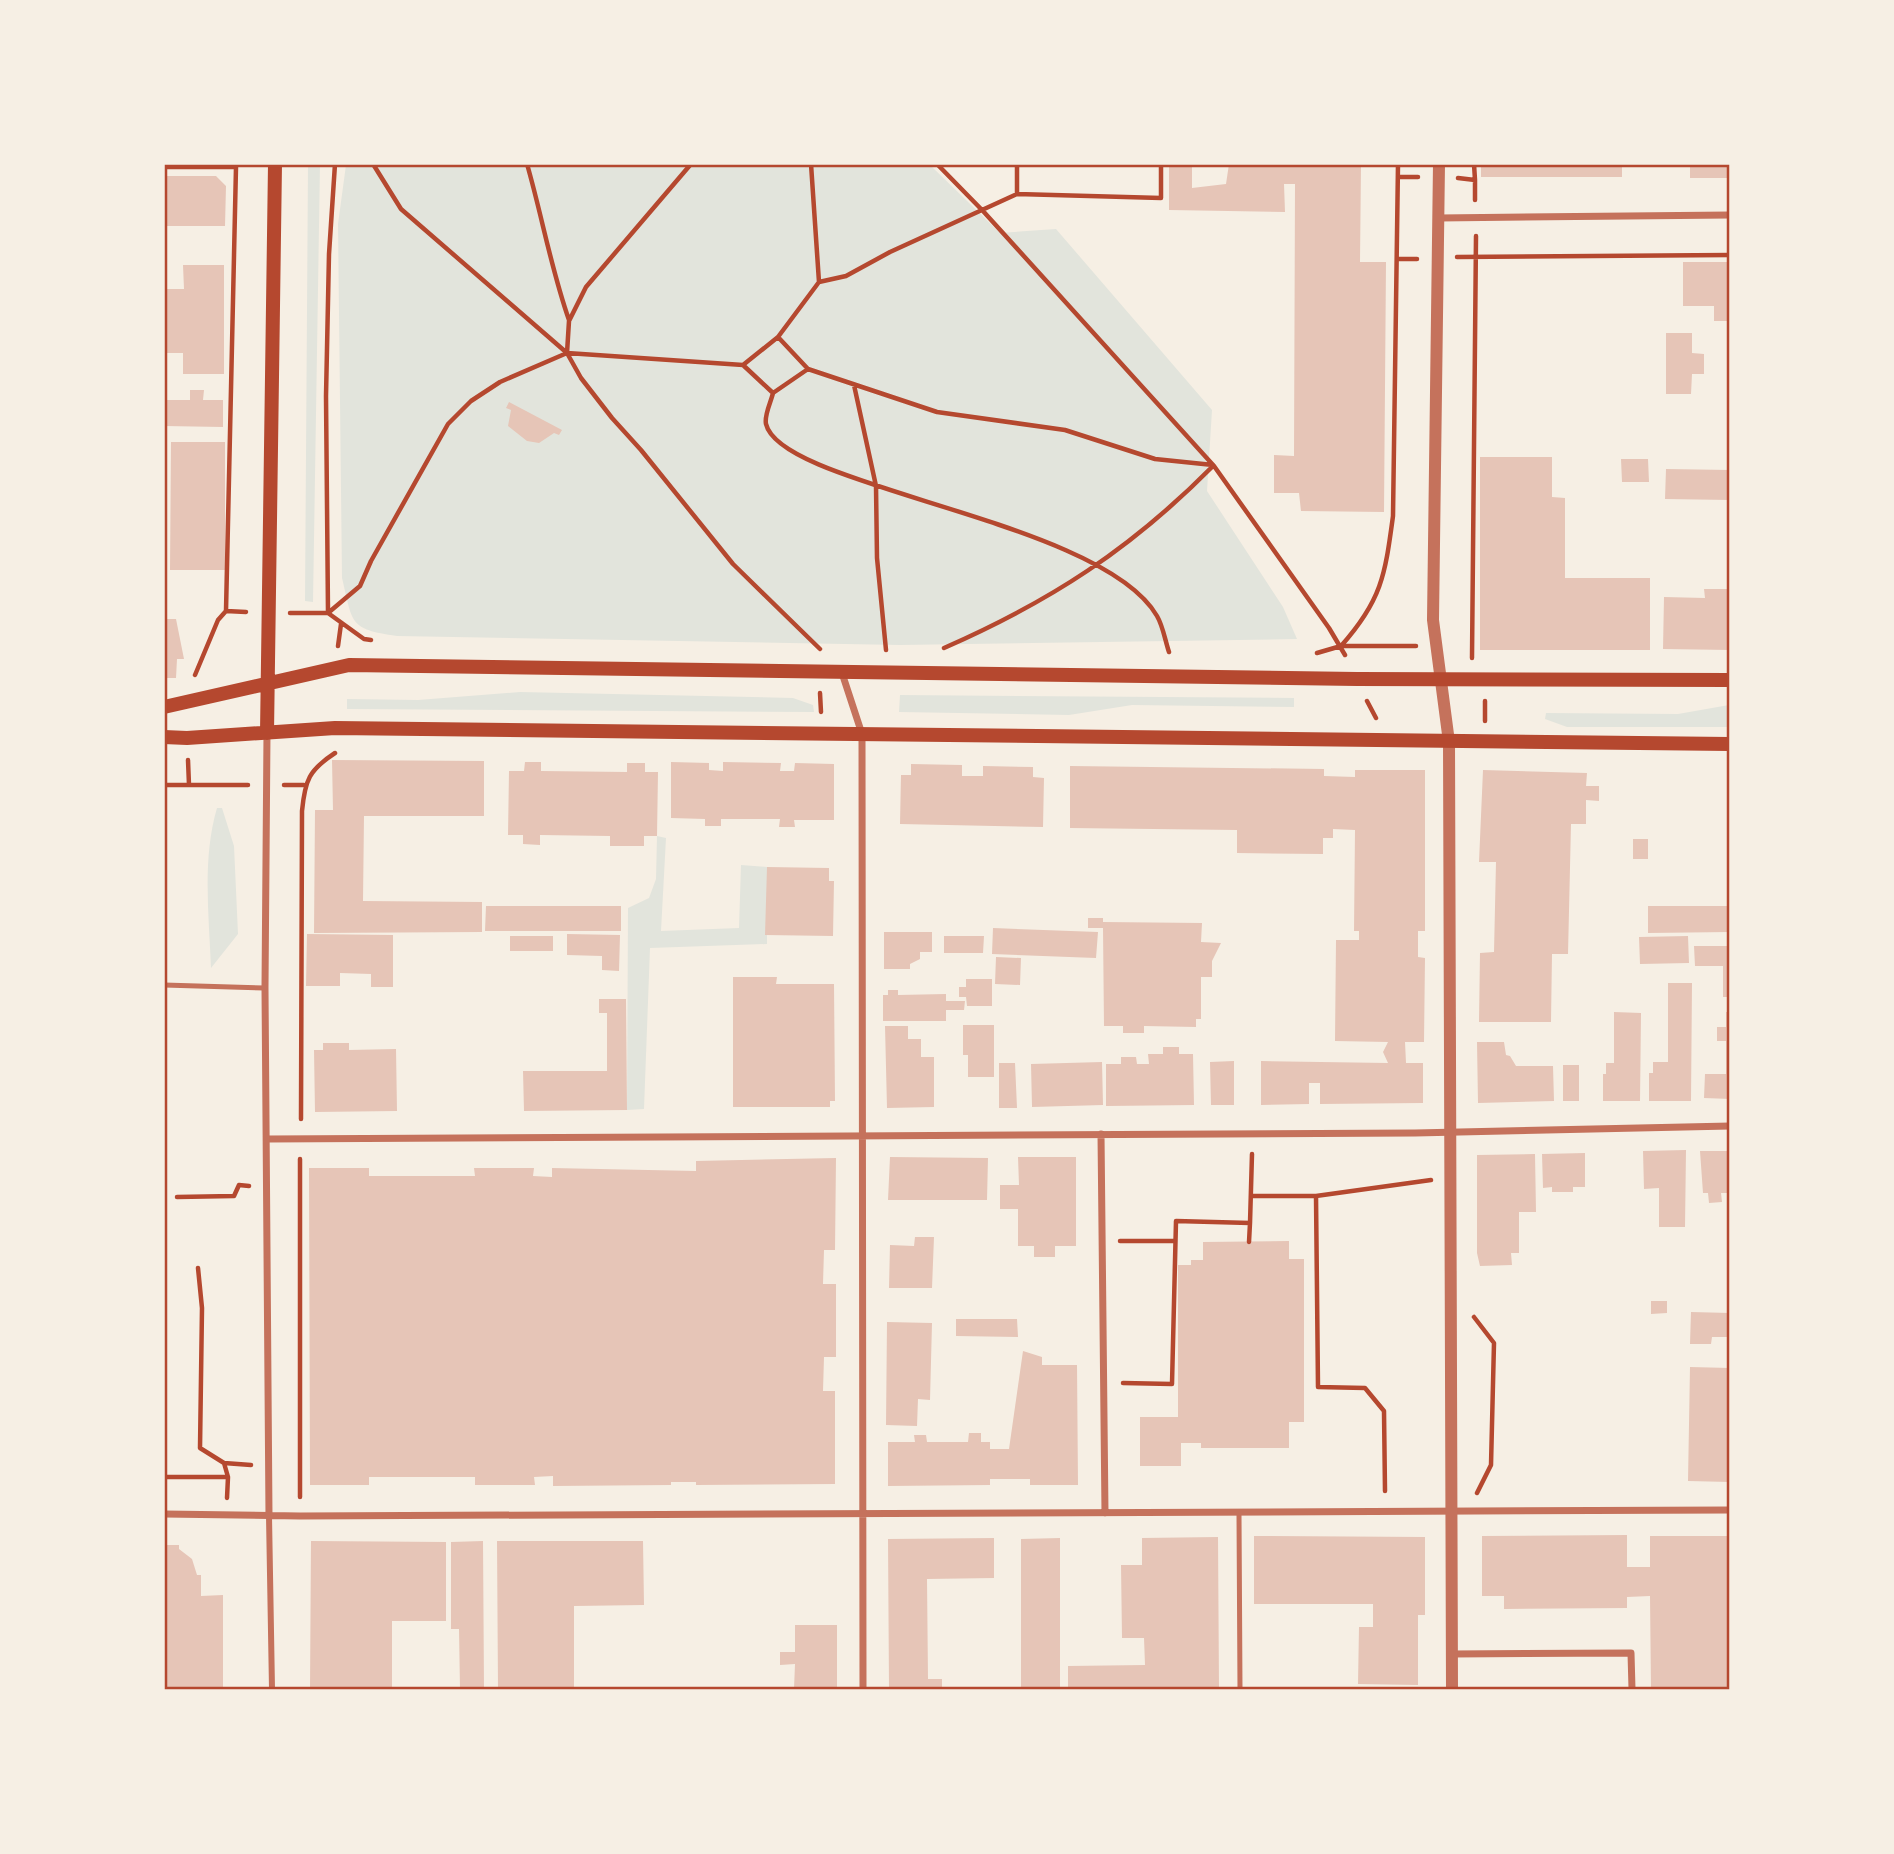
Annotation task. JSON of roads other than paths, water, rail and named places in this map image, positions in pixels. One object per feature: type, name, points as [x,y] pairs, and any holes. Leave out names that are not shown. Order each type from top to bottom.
[{"type":"main road","points":[[267,733],[275,164]]},
{"type":"main road","points":[[164,707],[349,665],[891,674],[1730,680]]},
{"type":"main road","points":[[164,737],[335,728],[1730,744]]},
{"type":"street","points":[[1439,171],[1433,620],[1449,742],[1452,1689]]},
{"type":"street","points":[[1438,218],[1730,215]]},
{"type":"street","points":[[842,673],[862,734],[863,1689]]},
{"type":"street","points":[[267,733],[266,1188],[272,1689]]},
{"type":"street","points":[[268,1139],[765,1139],[862,1136],[1450,1133],[1730,1126]]},
{"type":"street","points":[[1101,1134],[1105,1513]]},
{"type":"street","points":[[164,1514],[1239,1514],[1730,1510]]},
{"type":"street","points":[[1452,1654],[1632,1653],[1632,1689]]},
{"type":"lane","points":[[164,985],[265,988]]},
{"type":"lane","points":[[1239,1514],[1240,1689]]}]
